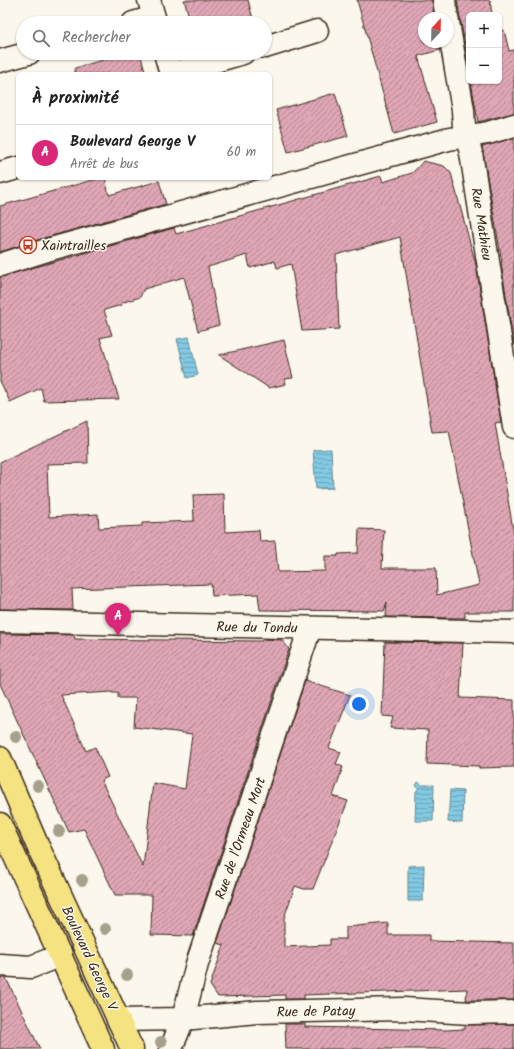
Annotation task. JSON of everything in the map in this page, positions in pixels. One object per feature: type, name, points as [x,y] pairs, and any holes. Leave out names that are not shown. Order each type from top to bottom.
[{"type":"main road","name":"Boulevard George V","points":[[0,758],[36,842],[132,1049]]},
{"type":"main road","name":"Boulevard George V","points":[[0,824],[103,1049]]},
{"type":"street","points":[[444,0],[446,12]]},
{"type":"street","points":[[272,45],[317,31]]},
{"type":"street","name":"Rue Mathieu","points":[[452,48],[512,401],[514,427]]},
{"type":"street","points":[[0,61],[16,57]]},
{"type":"street","points":[[167,60],[170,72]]},
{"type":"street","points":[[178,72],[219,60]]},
{"type":"street","points":[[0,265],[47,250],[449,139],[488,133],[514,125]]},
{"type":"street","points":[[0,173],[16,169]]},
{"type":"street","name":"Rue du Tondu","points":[[0,621],[514,632]]},
{"type":"street","name":"Rue de l'Ormeau Mort","points":[[171,1049],[183,1018],[197,964],[310,628]]},
{"type":"street","points":[[0,965],[32,967],[61,955]]},
{"type":"street","name":"Rue de Patay","points":[[118,1020],[183,1018],[257,1012],[396,1009],[470,1013],[514,1012]]},
{"type":"water","points":[[189,337],[198,375],[187,378],[177,339]]},
{"type":"water","points":[[331,449],[333,488],[316,489],[313,450]]},
{"type":"water","points":[[418,782],[422,785],[434,785],[433,821],[415,821],[416,791],[418,790],[418,787],[416,786]]},
{"type":"water","points":[[450,790],[463,791],[462,823],[448,822]]},
{"type":"water","points":[[424,865],[423,901],[408,901],[408,866]]},
{"type":"building","points":[[184,0],[248,0],[252,16],[189,16]]},
{"type":"building","points":[[357,0],[432,0],[433,12],[418,12],[418,48],[440,48],[440,50],[418,56],[437,122],[394,134]]},
{"type":"building","points":[[457,0],[490,0],[492,12],[466,12],[466,51]]},
{"type":"building","points":[[502,30],[504,30],[509,51],[514,50],[514,113],[478,122],[472,84],[502,84]]},
{"type":"building","points":[[103,60],[142,60],[145,72],[75,72],[75,68]]},
{"type":"building","points":[[335,93],[348,136],[288,152],[276,110]]},
{"type":"building","points":[[514,138],[514,346],[502,262],[482,147]]},
{"type":"building","points":[[423,161],[444,166],[451,173],[476,265],[501,422],[495,423],[514,535],[514,612],[465,612],[465,618],[386,617],[387,602],[384,611],[260,610],[258,594],[212,596],[211,584],[72,589],[73,610],[0,609],[0,462],[87,421],[88,463],[47,464],[49,517],[98,514],[99,528],[142,526],[142,523],[194,521],[193,495],[224,494],[225,532],[259,530],[260,542],[275,541],[278,572],[325,571],[325,556],[358,553],[359,529],[384,530],[382,568],[436,568],[437,595],[479,585],[449,431],[432,432],[400,237],[336,255],[339,329],[302,331],[291,264],[277,268],[275,261],[250,268],[247,255],[208,267],[219,325],[198,331],[184,277],[144,289],[140,297],[121,303],[122,305],[104,310],[112,335],[100,338],[119,399],[44,401],[41,388],[10,402],[0,381],[0,277],[174,228],[176,234],[381,176],[383,182],[412,173]]},
{"type":"building","points":[[93,180],[105,180],[109,195],[159,181],[166,204],[44,238],[0,252],[0,206]]},
{"type":"building","points":[[284,340],[293,378],[285,379],[286,384],[269,388],[219,355]]},
{"type":"building","points":[[0,634],[74,635],[75,639],[282,640],[289,649],[193,936],[151,935],[152,895],[115,895],[84,829],[69,832],[0,684]],"holes":[[[118,693],[118,698],[136,698],[134,727],[192,734],[185,789],[153,783],[143,867],[101,780],[108,777],[95,747],[86,751],[61,695]]]},
{"type":"building","points":[[385,642],[463,643],[460,698],[514,700],[514,767],[479,768],[479,766],[427,764],[428,730],[390,728],[393,717],[382,716]]},
{"type":"building","points":[[305,681],[350,695],[329,748],[341,752],[336,764],[343,767],[333,796],[348,801],[313,889],[304,889],[295,886],[284,918],[284,947],[330,945],[330,939],[346,939],[346,927],[388,923],[388,935],[429,935],[429,941],[514,943],[514,1000],[466,1000],[467,989],[304,995],[304,999],[285,999],[285,995],[218,997],[210,985],[224,945],[217,943]]},
{"type":"building","points":[[0,978],[6,978],[40,1049],[0,1049]]},
{"type":"building","points":[[285,1024],[305,1024],[305,1027],[446,1030],[465,1029],[465,1025],[514,1024],[514,1049],[286,1049]]},
{"type":"place","name":"Xaintrailles","points":[[28,245]]},
{"type":"place","name":"Boulevard George V","points":[[118,636]]}]
